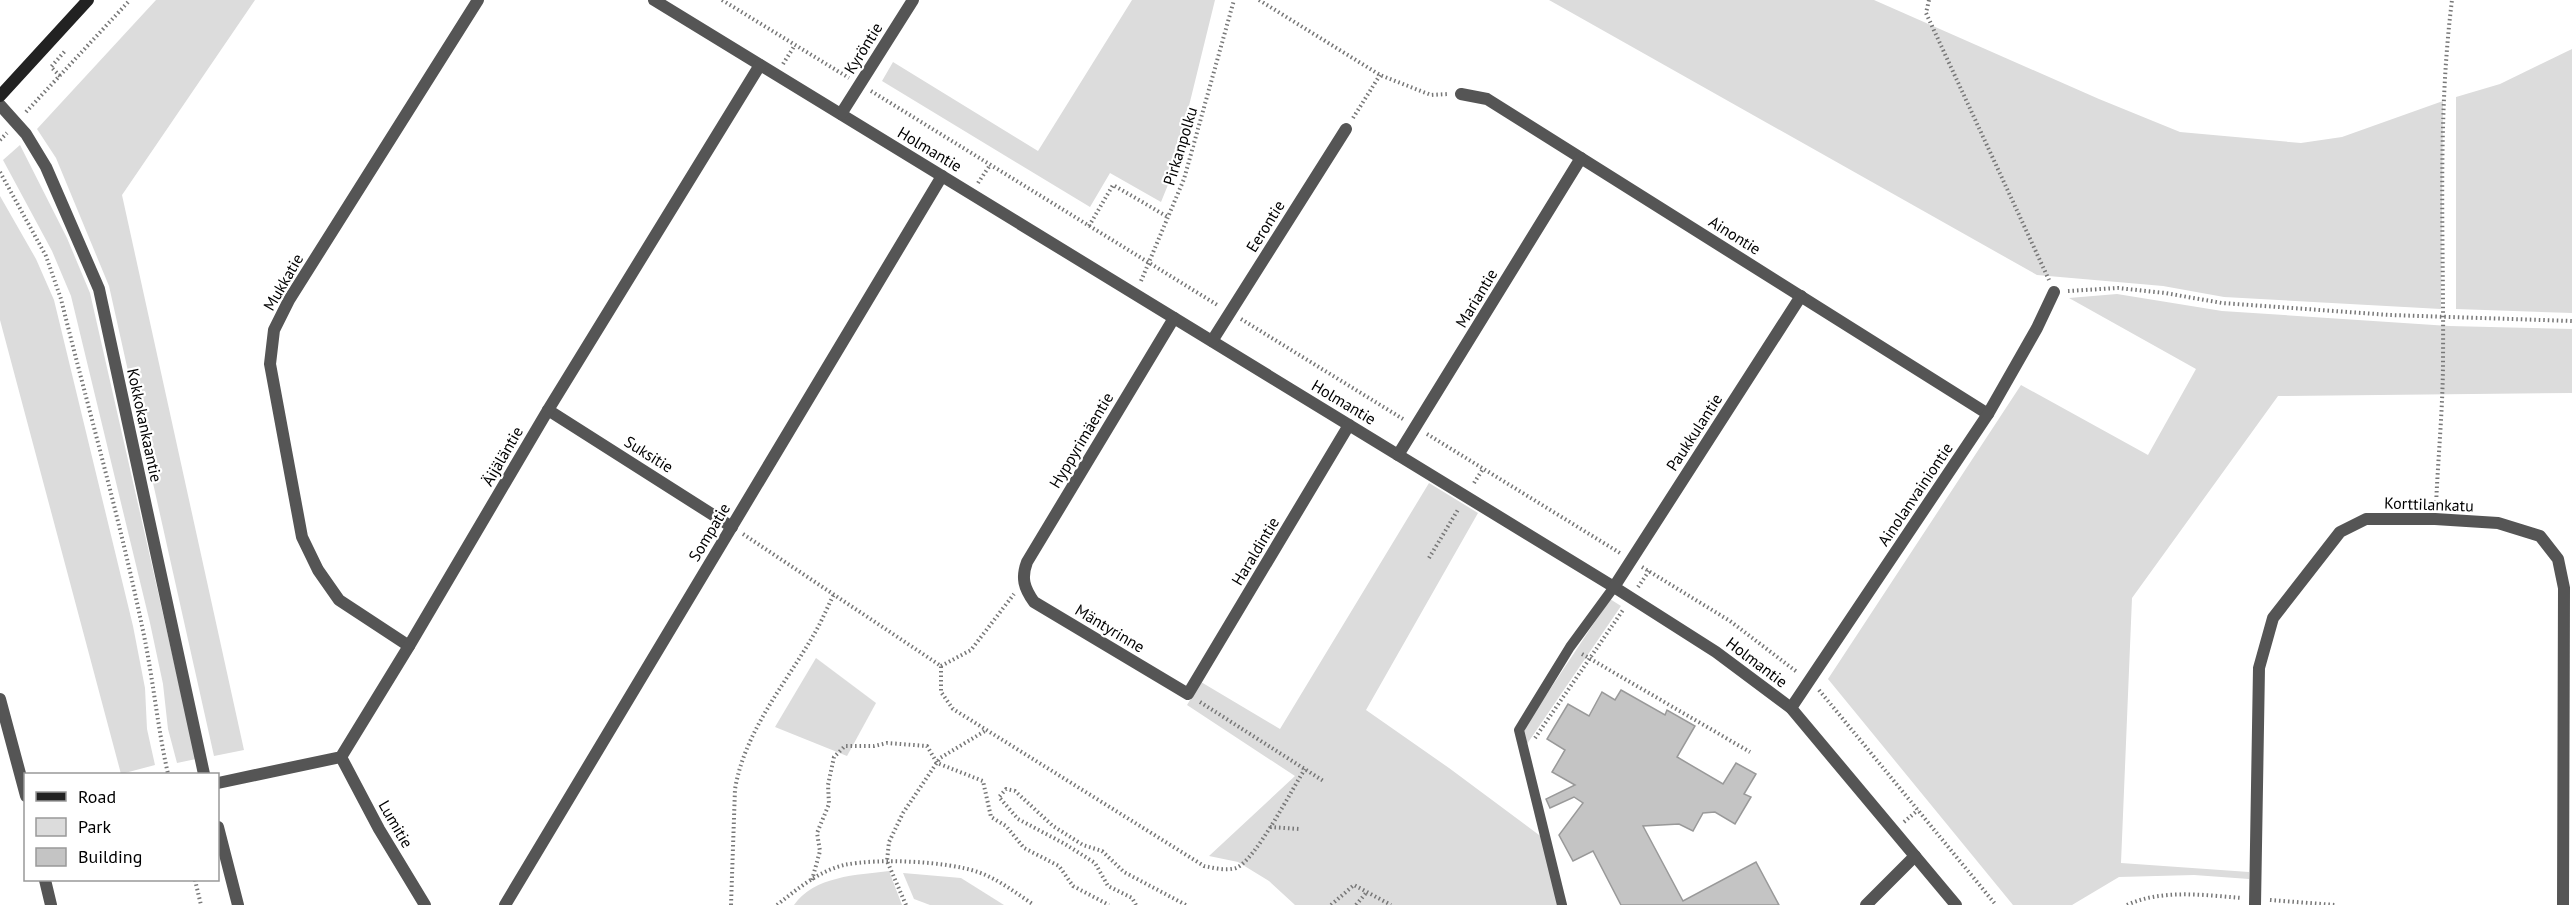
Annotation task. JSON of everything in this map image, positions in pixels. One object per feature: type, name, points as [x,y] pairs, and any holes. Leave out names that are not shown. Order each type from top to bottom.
[{"type":"street","points":[[0,96],[88,0]]},
{"type":"street","name":"Mukkatie","points":[[409,646],[339,600],[318,570],[302,537],[270,364],[274,330],[289,300],[478,0]]},
{"type":"street","name":"Holmantie","points":[[654,0],[1716,651],[1791,708],[1956,905]]},
{"type":"street","name":"Kyröntie","points":[[841,114],[913,0]]},
{"type":"street","name":"Äijäläntie","points":[[341,757],[548,410],[760,65]]},
{"type":"street","name":"Ainontie","points":[[1461,94],[1487,99],[1988,414]]},
{"type":"street","name":"Kokkokankaantie","points":[[0,105],[26,134],[46,167],[99,289],[204,773]]},
{"type":"street","name":"Eerontie","points":[[1212,341],[1346,129]]},
{"type":"street","name":"Mariantie","points":[[1398,454],[1581,158]]},
{"type":"street","name":"Sompatie","points":[[505,905],[942,176]]},
{"type":"street","name":"Ainolanvainiontie","points":[[1791,708],[1988,414],[2037,328],[2054,291]]},
{"type":"street","name":"Paukkulantie","points":[[1614,587],[1801,296]]},
{"type":"street","name":"Hyppyrimäentie","points":[[1023,583],[1027,561],[1174,318]]},
{"type":"street","name":"Suksitie","points":[[548,410],[732,527]]},
{"type":"street","name":"Haraldintie","points":[[1188,694],[1349,425]]},
{"type":"street","name":"Korttilankatu","points":[[2255,902],[2259,668],[2273,618],[2340,532],[2366,519],[2435,519],[2498,523],[2540,536],[2558,559],[2565,588],[2563,905]]},
{"type":"street","name":"Mäntyrinne","points":[[1023,583],[1034,602],[1188,694]]},
{"type":"street","points":[[0,699],[24,789]]},
{"type":"street","points":[[219,783],[341,757]]},
{"type":"street","name":"Lumitie","points":[[341,757],[379,829],[425,905]]},
{"type":"street","points":[[219,830],[238,905]]},
{"type":"street","points":[[1866,905],[1915,855]]},
{"type":"street","points":[[45,881],[51,905]]},
{"type":"lane","points":[[1562,905],[1519,730],[1570,647],[1614,587]]},
{"type":"path","points":[[0,140],[130,0]]},
{"type":"path","points":[[722,0],[1730,621],[1824,693],[1996,905]]},
{"type":"path","name":"Pirkanpolku","points":[[1136,294],[1184,179],[1234,0]]},
{"type":"path","points":[[1259,0],[1380,75],[1431,95],[1461,94]]},
{"type":"path","points":[[1929,0],[1926,13],[2054,291],[2118,288],[2222,303],[2443,317],[2572,321]]},
{"type":"path","points":[[2435,519],[2443,363],[2442,119],[2445,53],[2452,0]]},
{"type":"path","points":[[776,75],[795,45]]},
{"type":"path","points":[[60,76],[51,67],[65,51]]},
{"type":"path","points":[[1346,129],[1380,75]]},
{"type":"path","points":[[0,172],[46,256],[62,298],[142,623],[154,684],[158,730],[168,773]]},
{"type":"path","points":[[1089,226],[1113,185],[1168,217]]},
{"type":"path","points":[[1429,558],[1466,496]]},
{"type":"path","points":[[732,527],[941,666]]},
{"type":"path","points":[[1525,753],[1649,571]]},
{"type":"path","points":[[941,666],[971,650],[1023,583]]},
{"type":"path","points":[[731,905],[735,789],[738,771],[752,734],[814,635],[834,594]]},
{"type":"path","points":[[1570,647],[1750,752]]},
{"type":"path","points":[[941,666],[941,692],[953,710],[1204,866],[1218,869],[1237,868],[1253,855],[1305,769]]},
{"type":"path","points":[[1188,694],[1325,783]]},
{"type":"path","points":[[906,905],[887,861],[889,842],[903,813],[940,759],[985,731]]},
{"type":"path","points":[[812,880],[820,851],[817,833],[829,804],[828,785],[834,757],[844,746],[874,746],[887,743],[927,746],[937,763],[982,781],[991,817],[1006,826],[1024,848],[1059,866],[1073,886],[1109,905]]},
{"type":"path","points":[[1136,905],[1132,898],[1108,886],[1095,863],[1018,819],[999,797],[1006,789],[1015,791],[1053,826],[1083,845],[1102,851],[1124,872],[1186,905]]},
{"type":"path","points":[[1270,827],[1299,829]]},
{"type":"path","points":[[777,905],[812,880],[843,865],[887,861],[978,872],[1034,905]]},
{"type":"path","points":[[195,881],[201,905]]},
{"type":"path","points":[[1331,905],[1354,885],[1391,905]]},
{"type":"path","points":[[1356,905],[1366,893]]},
{"type":"path","points":[[2127,905],[2139,899],[2194,894],[2255,902],[2335,905]]},
{"type":"green space","points":[[156,0],[255,0],[122,195],[244,750],[214,756],[109,286],[56,158],[37,129]]},
{"type":"green space","points":[[1132,0],[1215,0],[1172,175],[1161,202],[1110,173],[1090,207],[882,81],[893,62],[1038,151]]},
{"type":"green space","points":[[1549,0],[1874,0],[2180,132],[2301,143],[2342,137],[2443,101],[2441,309],[2224,297],[2163,286],[2037,275]]},
{"type":"green space","points":[[2572,49],[2572,313],[2456,309],[2456,97],[2500,84]]},
{"type":"green space","points":[[20,145],[67,238],[90,293],[196,759],[177,763],[168,729],[163,684],[150,623],[71,296],[52,251],[3,160]]},
{"type":"green space","points":[[0,196],[36,259],[54,300],[133,626],[145,688],[147,729],[155,765],[121,773],[0,320]]},
{"type":"green space","points":[[2117,294],[2222,311],[2449,326],[2572,329],[2572,393],[2278,396],[2132,598],[2121,863],[2249,872],[2249,879],[2194,875],[2119,877],[2072,905],[2013,905],[1828,679],[2021,385],[2148,455],[2196,369],[2069,298]]},
{"type":"green space","points":[[1429,483],[1478,513],[1366,710],[1547,841],[1562,905],[1295,905],[1269,881],[1238,862],[1209,856],[1295,776],[1187,705],[1201,682],[1280,729]]},
{"type":"green space","points":[[1610,599],[1621,606],[1527,744],[1523,730]]},
{"type":"green space","points":[[816,658],[876,703],[847,756],[775,727]]},
{"type":"green space","points":[[889,871],[902,905],[794,905],[803,895],[824,883],[850,876]]},
{"type":"green space","points":[[903,873],[961,878],[1004,905],[930,905],[914,899]]},
{"type":"building","points":[[1621,690],[1665,715],[1667,710],[1695,726],[1677,757],[1723,784],[1736,763],[1756,774],[1744,794],[1751,797],[1735,824],[1715,812],[1703,813],[1693,831],[1679,824],[1643,826],[1683,901],[1756,862],[1779,905],[1621,905],[1593,851],[1573,861],[1559,835],[1583,803],[1574,797],[1550,808],[1546,799],[1575,785],[1552,772],[1565,750],[1547,739],[1568,704],[1589,716],[1602,692],[1615,700]]}]
